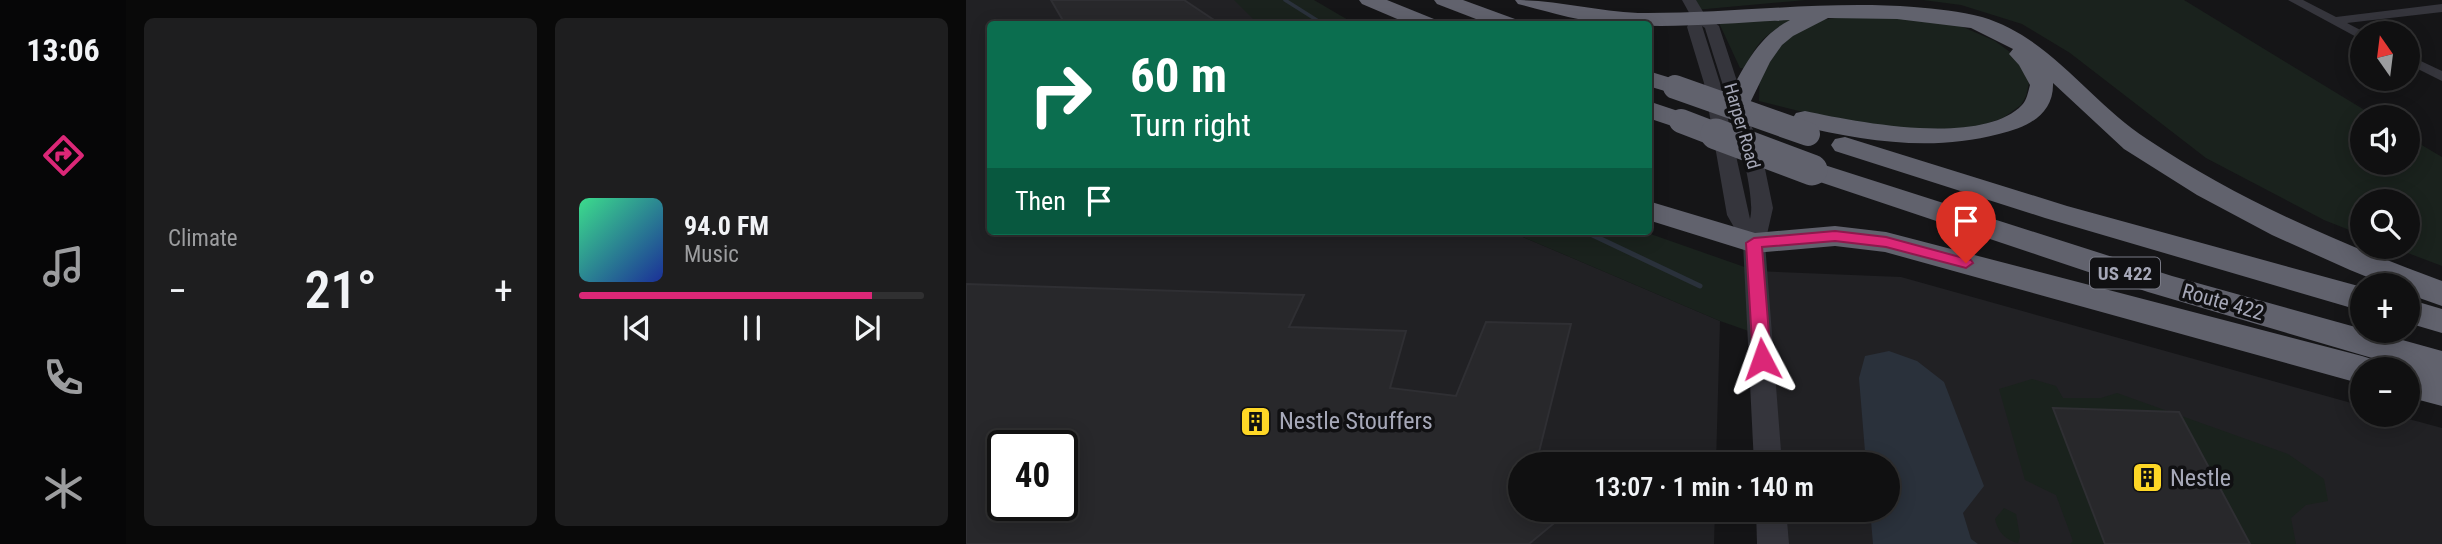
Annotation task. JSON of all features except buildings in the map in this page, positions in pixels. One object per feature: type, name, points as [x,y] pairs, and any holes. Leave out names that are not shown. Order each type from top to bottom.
[{"type":"highway","points":[[1357,0],[1394,21]]},
{"type":"highway","points":[[1369,0],[1419,21]]},
{"type":"highway","points":[[1444,0],[1499,21]]},
{"type":"highway","points":[[1525,0],[1601,18],[1654,20],[1694,9],[1885,5],[1926,10],[1980,23],[2025,47],[2102,117],[2172,168],[2237,205],[2306,239],[2442,294]]},
{"type":"highway","points":[[1736,105],[1765,48],[1784,32],[1806,20],[1866,11],[1919,15],[1958,22],[1981,31],[2003,41],[2029,61],[2042,86],[2036,105],[2014,122],[1970,135],[1924,138],[1807,126]]},
{"type":"highway","name":"Route 422","points":[[1661,79],[2056,212],[2350,296]]},
{"type":"highway","name":"Route 422","points":[[1652,110],[1812,170],[2160,284],[2442,365]]},
{"type":"highway","points":[[1652,211],[1754,243],[1835,236],[1886,242],[2350,367]]},
{"type":"highway","points":[[2420,315],[2442,321]]},
{"type":"highway","points":[[2420,385],[2442,391]]},
{"type":"street","points":[[2294,0],[2350,30]]},
{"type":"street","points":[[2334,21],[2442,8]]},
{"type":"street","name":"Harper Road","points":[[1694,9],[1713,26],[1754,164],[1763,208],[1754,243],[1767,452]]},
{"type":"street","name":"Harper Road","points":[[1694,9],[1694,27],[1712,83],[1737,215],[1754,243]]},
{"type":"street","points":[[2420,65],[2442,77]]},
{"type":"street","points":[[1772,522],[1773,544]]},
{"type":"shaded area","points":[[966,0],[1255,0],[1293,21],[987,21],[987,235],[1518,235],[1720,321],[1716,452],[1508,452],[1508,522],[1715,522],[1714,544],[966,544]]},
{"type":"shaded area","points":[[1234,0],[1314,0],[1350,21],[1255,21]]},
{"type":"shaded area","points":[[1689,0],[1806,0],[1695,10]]},
{"type":"shaded area","points":[[1923,0],[2184,0],[2356,105],[2350,105],[2350,175],[2420,175],[2420,144],[2442,157],[2442,266],[2420,258],[2420,189],[2350,189],[2350,230],[2324,220],[2206,158],[2070,53],[2022,24],[1961,5]]},
{"type":"shaded area","points":[[1868,13],[1956,24],[1995,41],[2014,55],[2026,69],[2029,83],[2021,105],[2003,118],[1970,129],[1866,128],[1759,101],[1760,62],[1809,22]]},
{"type":"shaded area","points":[[1794,19],[1758,44],[1747,69],[1740,68],[1719,23]]},
{"type":"shaded area","points":[[1518,235],[1652,235],[1756,271],[1760,335],[1720,321]]},
{"type":"shaded area","points":[[1756,271],[1901,277],[2350,403],[2350,427],[2420,427],[2420,422],[2442,428],[2442,544],[1773,544],[1772,522],[1900,522],[1900,452],[1767,452]]},
{"type":"shaded area","points":[[1889,351],[1917,361],[1944,382],[1984,486],[1963,513],[1971,539],[1978,544],[1873,544],[1871,522],[1900,522],[1900,452],[1865,452],[1859,378],[1865,356]]},
{"type":"shaded area","points":[[2032,379],[2056,386],[2063,398],[2101,398],[2117,393],[2288,454],[2324,479],[2328,501],[2306,505],[2291,518],[2296,544],[2070,544],[2073,541],[2056,495],[2025,480],[1999,389]]},
{"type":"shaded area","points":[[2004,508],[2016,514],[2020,537],[2018,543],[2006,538],[1996,524],[1995,519]]},
{"type":"waterway","points":[[1285,0],[1318,21]]},
{"type":"waterway","points":[[1592,235],[1700,286]]},
{"type":"place","name":"Nestle Stouffers","points":[[1256,421]]},
{"type":"place","name":"Nestle","points":[[2147,478]]},
{"type":"route","points":[[1762,359],[1754,243],[1835,236],[1886,242],[1966,263]]}]
